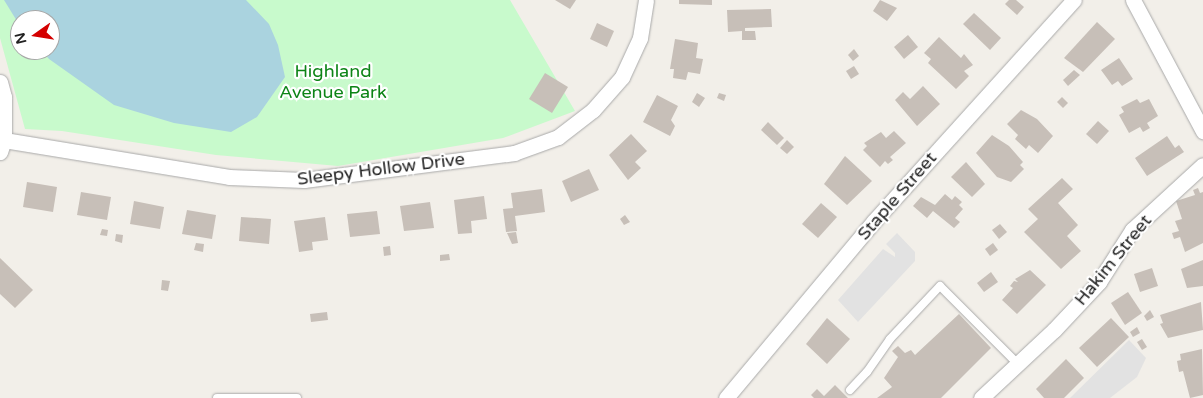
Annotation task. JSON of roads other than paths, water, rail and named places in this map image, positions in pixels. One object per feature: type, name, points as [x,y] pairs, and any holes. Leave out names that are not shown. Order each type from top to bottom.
[{"type":"street","name":"Sleepy Hollow Drive","points":[[0,82],[4,97],[1,144],[229,177],[304,180],[514,153],[558,137],[594,110],[622,77],[640,38],[646,0]]},
{"type":"street","name":"Staple Street","points":[[726,398],[874,221],[1074,0]]},
{"type":"street","points":[[1133,0],[1203,131]]},
{"type":"street","name":"Hakim Street","points":[[981,398],[1054,330],[1100,282],[1132,230],[1203,164]]},
{"type":"lane","points":[[850,390],[867,372],[890,339],[940,286],[1017,363]]},
{"type":"lane","points":[[216,398],[297,398]]},
{"type":"water","points":[[4,0],[246,0],[269,24],[278,45],[285,77],[257,117],[231,132],[174,123],[114,105],[50,60],[60,60],[60,10],[10,10]]},
{"type":"park label","name":"Highland Avenue Park","points":[[333,82]]}]
